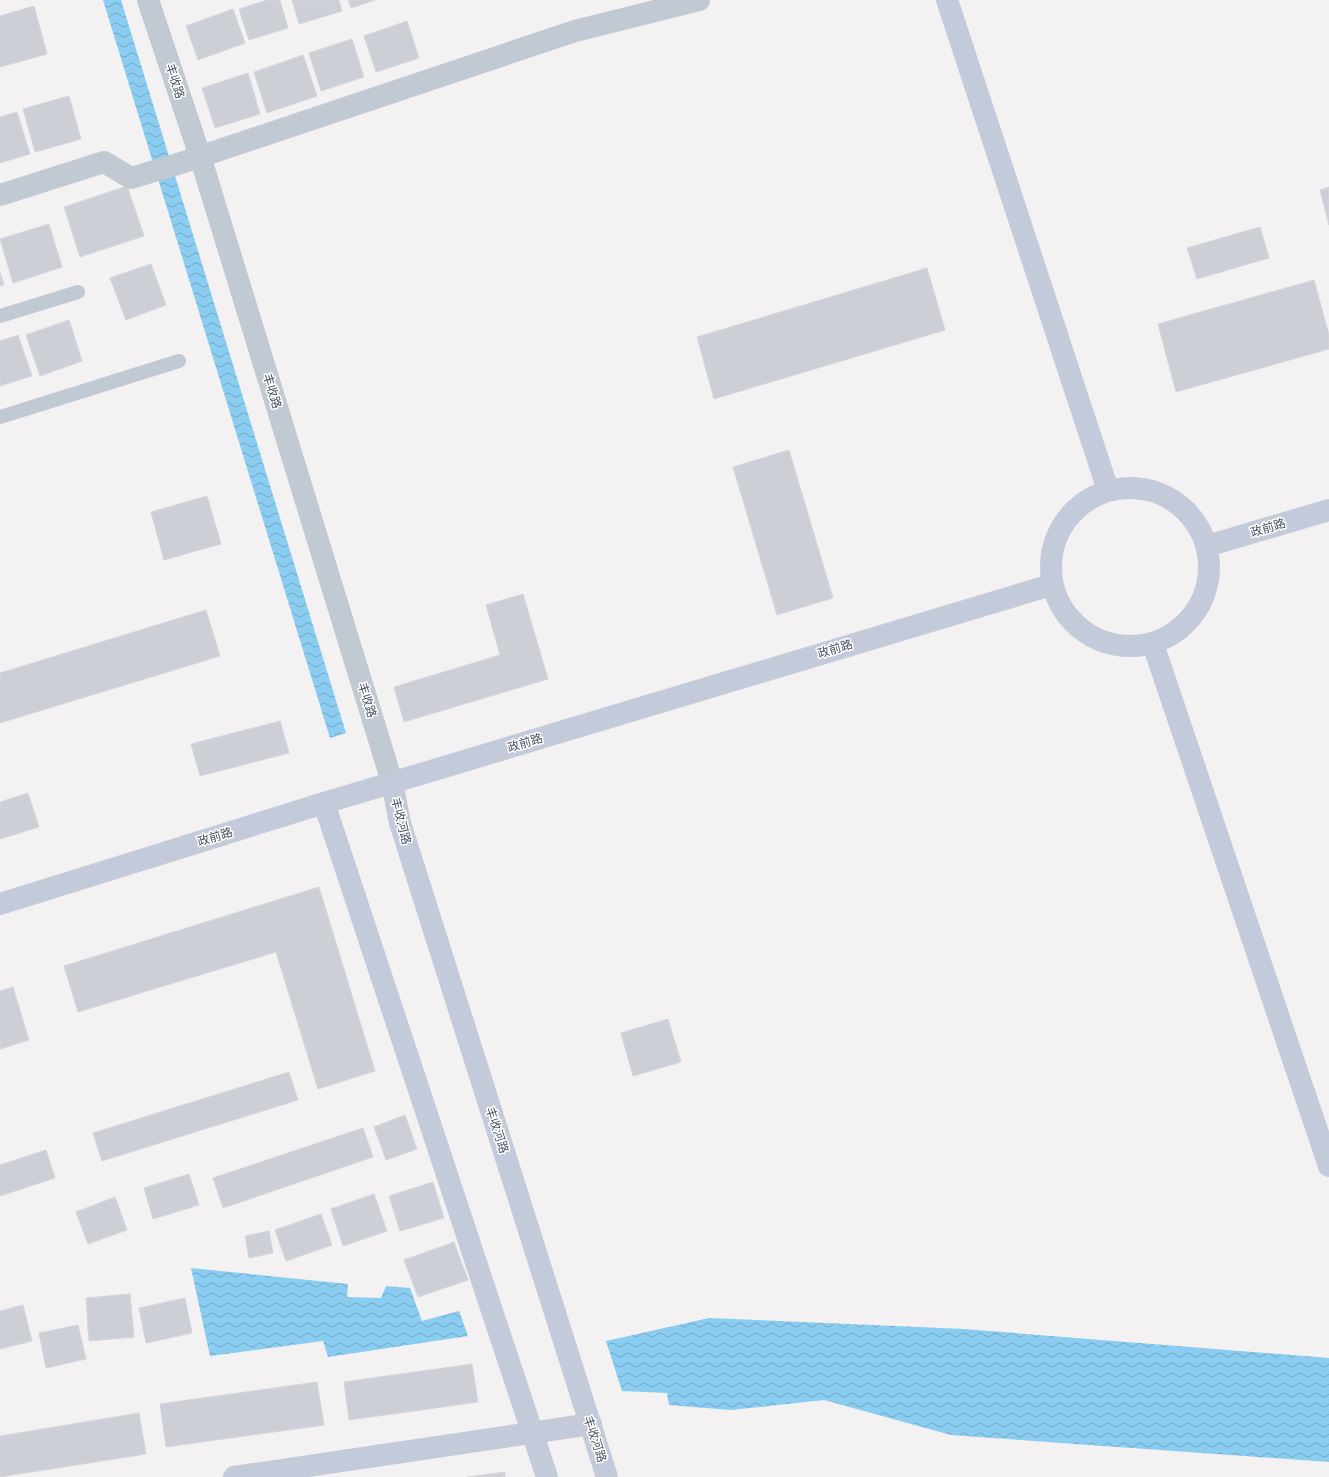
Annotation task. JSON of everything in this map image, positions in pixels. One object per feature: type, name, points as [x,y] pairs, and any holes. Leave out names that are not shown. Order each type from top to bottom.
[{"type":"street","name":"丰收路","points":[[148,0],[200,156],[392,782]]},
{"type":"street","points":[[0,195],[104,162],[131,178],[178,164],[575,31],[699,0]]},
{"type":"street","points":[[947,0],[1108,490]]},
{"type":"street","points":[[1140,488],[1170,498],[1194,518],[1207,546],[1209,577],[1200,606],[1180,629],[1153,644],[1121,647],[1089,636],[1065,615],[1051,585],[1050,555],[1061,526],[1081,504],[1108,490],[1140,488]]},
{"type":"street","name":"政前路","points":[[1207,546],[1329,510]]},
{"type":"street","name":"政前路","points":[[0,904],[392,782],[1051,585]]},
{"type":"street","points":[[1153,644],[1329,1166]]},
{"type":"street","name":"丰收河路","points":[[392,782],[400,823],[607,1477]]},
{"type":"street","points":[[324,803],[547,1477]]},
{"type":"street","points":[[234,1477],[591,1424]]},
{"type":"lane","points":[[0,316],[78,292]]},
{"type":"lane","points":[[0,417],[179,361]]},
{"type":"water","points":[[103,0],[121,0],[346,733],[330,738]]},
{"type":"water","points":[[191,1268],[348,1284],[347,1297],[381,1298],[386,1286],[410,1288],[422,1321],[459,1311],[468,1336],[328,1357],[323,1341],[210,1356]]},
{"type":"water","points":[[709,1318],[964,1329],[1329,1358],[1329,1462],[951,1435],[824,1400],[731,1410],[669,1405],[667,1393],[622,1391],[606,1341]]},
{"type":"building","points":[[267,0],[280,0],[288,28],[249,40],[239,9]]},
{"type":"building","points":[[292,0],[339,0],[342,11],[299,24]]},
{"type":"building","points":[[348,0],[375,0],[351,8]]},
{"type":"building","points":[[34,6],[47,54],[0,67],[0,16]]},
{"type":"building","points":[[233,9],[245,43],[198,60],[186,26]]},
{"type":"building","points":[[407,21],[419,58],[376,72],[364,36]]},
{"type":"building","points":[[352,39],[364,77],[321,91],[309,53]]},
{"type":"building","points":[[303,55],[317,96],[267,113],[254,72]]},
{"type":"building","points":[[248,73],[260,114],[215,128],[202,88]]},
{"type":"building","points":[[69,96],[81,139],[35,152],[23,109]]},
{"type":"building","points":[[17,112],[30,154],[0,163],[0,117]]},
{"type":"building","points":[[127,186],[144,236],[80,257],[64,207]]},
{"type":"building","points":[[1329,187],[1329,225],[1320,190]]},
{"type":"building","points":[[49,224],[62,267],[13,283],[0,239]]},
{"type":"building","points":[[1260,227],[1269,258],[1197,279],[1187,248]]},
{"type":"building","points":[[151,264],[166,305],[126,320],[110,278]]},
{"type":"building","points":[[927,268],[945,330],[714,399],[697,337]]},
{"type":"building","points":[[0,272],[4,285],[0,286]]},
{"type":"building","points":[[1314,280],[1329,335],[1329,349],[1176,392],[1158,324]]},
{"type":"building","points":[[69,320],[82,361],[40,376],[26,335]]},
{"type":"building","points":[[18,335],[32,376],[0,386],[0,341]]},
{"type":"building","points":[[789,450],[833,598],[777,615],[733,467]]},
{"type":"building","points":[[207,496],[221,544],[164,560],[151,512]]},
{"type":"building","points":[[523,594],[548,679],[404,722],[394,687],[500,655],[486,605]]},
{"type":"building","points":[[206,610],[220,656],[0,723],[0,673]]},
{"type":"building","points":[[280,721],[289,753],[200,776],[191,744]]},
{"type":"building","points":[[28,793],[39,827],[0,839],[0,802]]},
{"type":"building","points":[[319,887],[375,1071],[318,1089],[276,952],[78,1012],[64,966]]},
{"type":"building","points":[[13,987],[29,1040],[0,1049],[0,991]]},
{"type":"building","points":[[668,1019],[681,1062],[633,1076],[621,1033]]},
{"type":"building","points":[[289,1072],[298,1100],[102,1161],[93,1133]]},
{"type":"building","points":[[405,1115],[417,1149],[386,1160],[374,1127]]},
{"type":"building","points":[[363,1128],[373,1157],[223,1208],[213,1178]]},
{"type":"building","points":[[46,1150],[55,1178],[0,1196],[0,1165]]},
{"type":"building","points":[[189,1174],[199,1205],[153,1219],[144,1188]]},
{"type":"building","points":[[433,1182],[444,1218],[400,1231],[389,1196]]},
{"type":"building","points":[[374,1194],[387,1231],[343,1246],[331,1209]]},
{"type":"building","points":[[115,1197],[127,1230],[88,1244],[76,1212]]},
{"type":"building","points":[[321,1214],[332,1245],[286,1261],[275,1230]]},
{"type":"building","points":[[269,1231],[273,1253],[249,1258],[245,1236]]},
{"type":"building","points":[[454,1242],[468,1280],[418,1297],[404,1260]]},
{"type":"building","points":[[130,1294],[134,1337],[89,1341],[86,1298]]},
{"type":"building","points":[[185,1298],[192,1333],[146,1343],[139,1308]]},
{"type":"building","points":[[23,1305],[32,1341],[0,1349],[0,1311]]},
{"type":"building","points":[[78,1325],[86,1359],[46,1368],[39,1333]]},
{"type":"building","points":[[472,1364],[478,1402],[349,1420],[344,1382]]},
{"type":"building","points":[[317,1382],[324,1425],[166,1447],[160,1404]]},
{"type":"building","points":[[139,1413],[146,1454],[0,1477],[0,1436]]},
{"type":"building","points":[[505,1472],[505,1477],[467,1477]]}]
